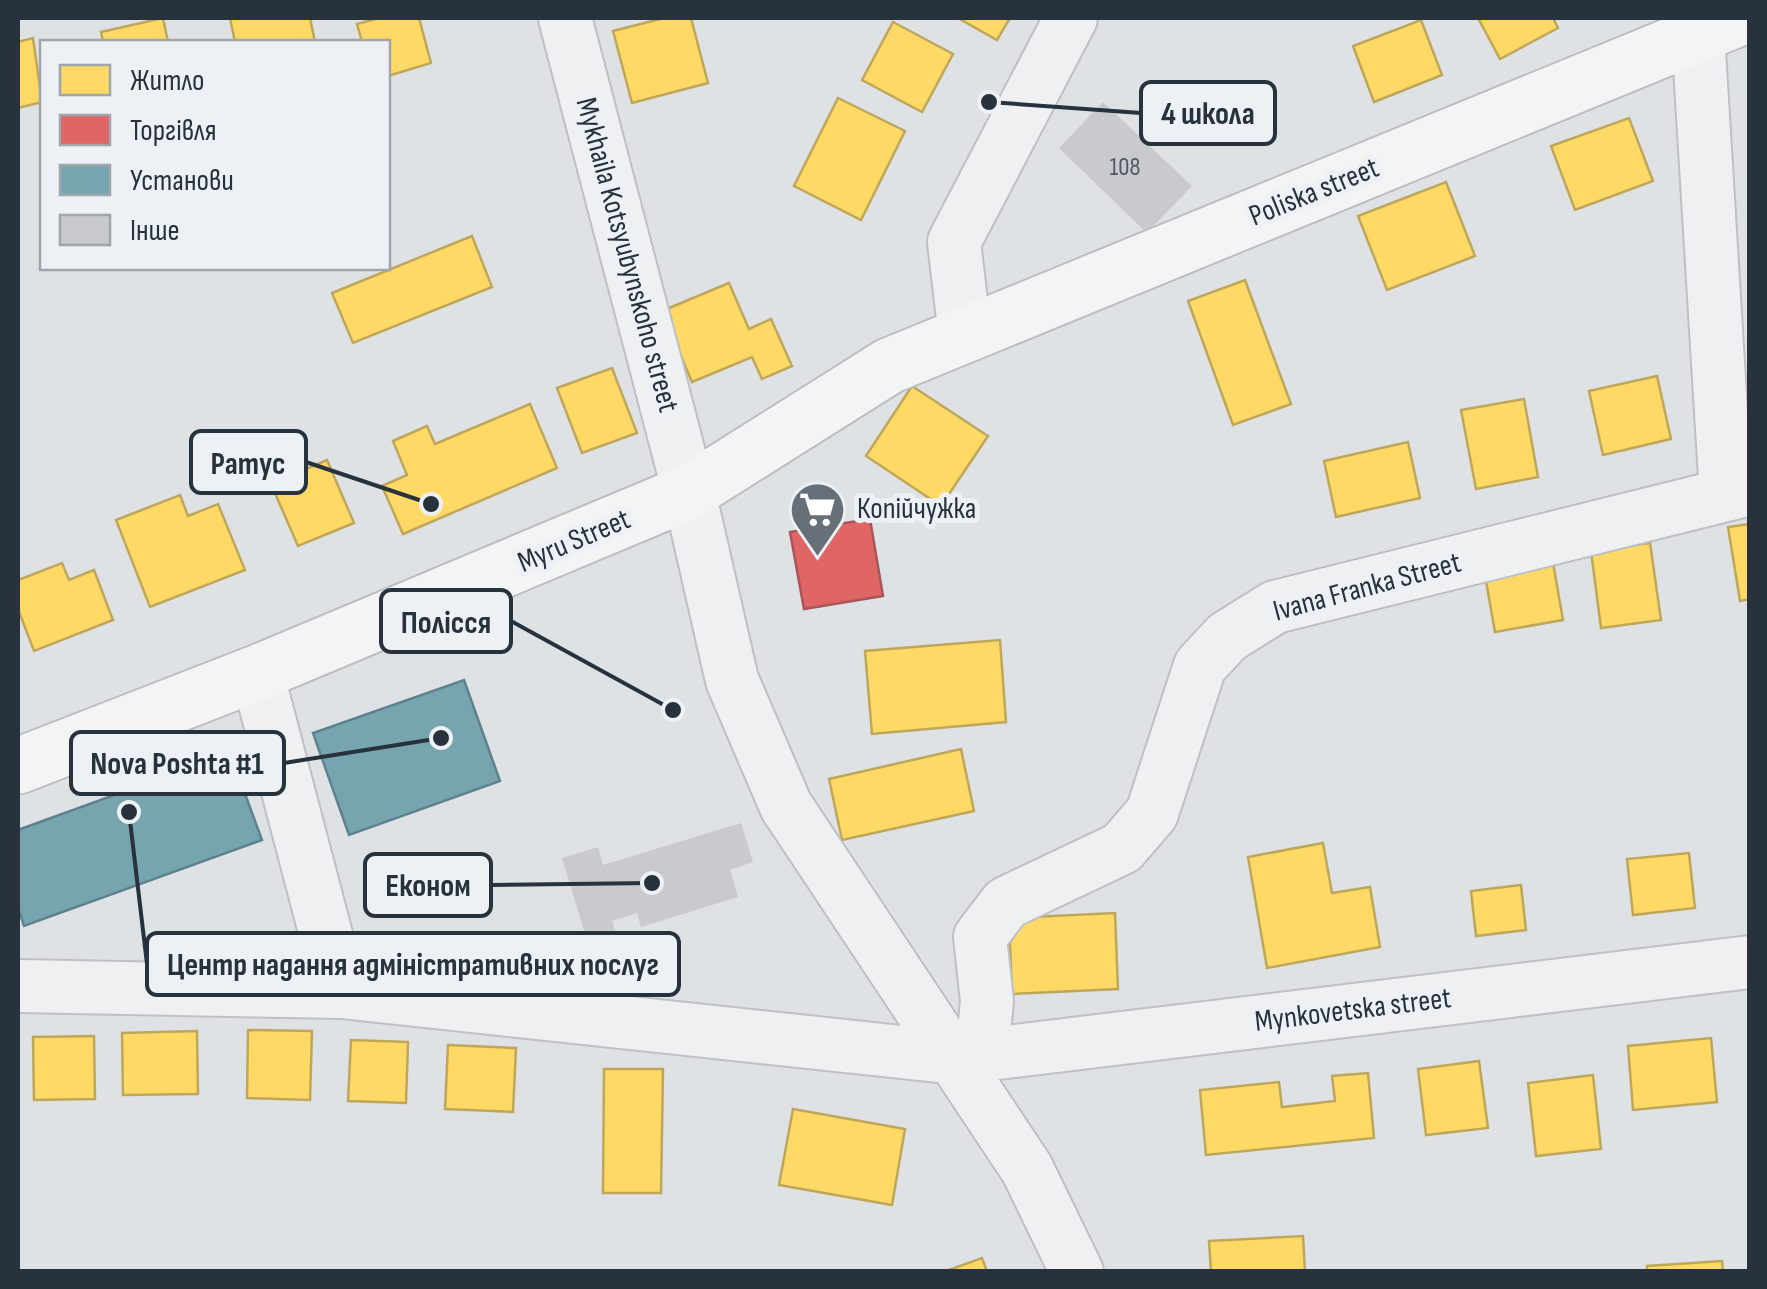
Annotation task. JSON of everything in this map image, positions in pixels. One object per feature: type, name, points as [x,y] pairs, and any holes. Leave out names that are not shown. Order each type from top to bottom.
[{"type":"main road","name":"Poliska street","points":[[889,366],[1719,26]]},
{"type":"main road","name":"Myru Street","points":[[18,766],[257,673],[690,492],[889,366]]},
{"type":"street","name":"Mykhaila Kotsyubynskoho street","points":[[565,18],[690,492],[732,680],[786,806],[957,1058],[1027,1169],[1077,1272]]},
{"type":"street","points":[[966,335],[954,242],[1071,18]]},
{"type":"street","points":[[1719,26],[1738,491]]},
{"type":"street","name":"Ivana Franka Street","points":[[957,1058],[984,1032],[987,1001],[980,937],[1006,903],[1122,848],[1152,813],[1200,666],[1227,636],[1275,607],[1738,491]]},
{"type":"street","points":[[257,673],[342,992]]},
{"type":"street","name":"Mynkovetska street","points":[[18,986],[342,992],[957,1058],[1750,962]]},
{"type":"building: Житло","points":[[163,18],[168,40],[103,40],[101,32]]},
{"type":"building: Житло","points":[[230,18],[310,18],[315,40],[235,40]]},
{"type":"building: Житло","points":[[379,18],[419,18],[431,63],[390,75],[390,40],[361,40],[357,24]]},
{"type":"building: Житло","points":[[664,18],[691,18],[708,83],[632,103],[613,31]]},
{"type":"building: Житло","points":[[958,18],[1010,18],[997,40]]},
{"type":"building: Житло","points":[[1478,18],[1553,18],[1558,28],[1500,59]]},
{"type":"building: Житло","points":[[1421,20],[1442,75],[1374,102],[1353,46]]},
{"type":"building: Житло","points":[[893,22],[953,54],[922,112],[862,80]]},
{"type":"building: Житло","points":[[33,38],[40,102],[18,108],[18,42]]},
{"type":"building: Житло","points":[[838,98],[905,131],[861,220],[794,186]]},
{"type":"building: Житло","points":[[1629,118],[1653,181],[1575,210],[1551,146]]},
{"type":"building: Житло","points":[[1446,182],[1475,256],[1387,290],[1358,216]]},
{"type":"building: Житло","points":[[472,236],[492,287],[353,343],[332,293]]},
{"type":"building: Житло","points":[[1245,280],[1291,404],[1233,425],[1188,301]]},
{"type":"building: Житло","points":[[729,283],[749,329],[771,319],[792,366],[762,379],[752,357],[692,382],[662,311]]},
{"type":"building: Житло","points":[[612,368],[637,433],[582,453],[557,388]]},
{"type":"building: Житло","points":[[1657,376],[1671,439],[1603,455],[1589,391]]},
{"type":"building: Житло","points":[[912,386],[988,436],[941,506],[866,456]]},
{"type":"building: Житло","points":[[1524,399],[1538,477],[1476,489],[1461,410]]},
{"type":"building: Житло","points":[[530,404],[557,468],[403,534],[382,486],[407,475],[393,441],[427,426],[435,444]]},
{"type":"building: Житло","points":[[1408,442],[1420,498],[1336,517],[1324,461]]},
{"type":"building: Житло","points":[[327,460],[354,523],[298,546],[271,484]]},
{"type":"building: Житло","points":[[180,495],[188,516],[218,504],[245,570],[150,607],[116,520]]},
{"type":"building: Житло","points":[[1750,524],[1750,599],[1740,601],[1728,527]]},
{"type":"building: Житло","points":[[1650,543],[1661,620],[1601,628],[1591,551]]},
{"type":"building: Житло","points":[[1552,557],[1563,620],[1495,632],[1484,570]]},
{"type":"building: Житло","points":[[62,563],[69,580],[94,570],[113,620],[34,651],[18,609],[18,580]]},
{"type":"building: Житло","points":[[1000,640],[1006,722],[872,734],[865,651]]},
{"type":"building: Житло","points":[[961,749],[974,811],[842,840],[829,779]]},
{"type":"building: Житло","points":[[1323,843],[1332,893],[1370,887],[1380,947],[1267,968],[1248,857]]},
{"type":"building: Житло","points":[[1689,853],[1695,908],[1633,915],[1627,859]]},
{"type":"building: Житло","points":[[1521,885],[1526,930],[1476,936],[1471,891]]},
{"type":"building: Житло","points":[[1115,913],[1118,989],[1012,994],[1009,918]]},
{"type":"building: Житло","points":[[248,1030],[312,1031],[310,1100],[247,1098]]},
{"type":"building: Житло","points":[[197,1031],[198,1094],[123,1095],[122,1033]]},
{"type":"building: Житло","points":[[94,1036],[95,1099],[34,1100],[33,1037]]},
{"type":"building: Житло","points":[[1711,1038],[1717,1102],[1633,1110],[1628,1046]]},
{"type":"building: Житло","points":[[351,1040],[408,1042],[406,1103],[348,1101]]},
{"type":"building: Житло","points":[[448,1045],[516,1048],[513,1112],[445,1109]]},
{"type":"building: Житло","points":[[1479,1061],[1488,1128],[1426,1135],[1418,1069]]},
{"type":"building: Житло","points":[[604,1069],[663,1069],[661,1193],[603,1193]]},
{"type":"building: Житло","points":[[1368,1073],[1374,1138],[1206,1155],[1200,1090],[1279,1082],[1282,1107],[1335,1101],[1332,1076]]},
{"type":"building: Житло","points":[[1593,1075],[1601,1149],[1536,1156],[1528,1083]]},
{"type":"building: Житло","points":[[793,1109],[905,1129],[892,1205],[779,1185]]},
{"type":"building: Житло","points":[[1303,1236],[1305,1272],[1211,1272],[1209,1241]]},
{"type":"building: Житло","points":[[982,1258],[987,1272],[943,1272]]},
{"type":"building: Житло","points":[[1722,1261],[1723,1272],[1647,1272],[1647,1266]]},
{"type":"building: Торгівля","points":[[870,519],[883,596],[804,609],[790,532]]},
{"type":"building: Установи","points":[[464,680],[500,781],[349,835],[313,733]]},
{"type":"building: Установи","points":[[230,753],[262,840],[24,926],[18,908],[18,830]]},
{"type":"building: Інше","points":[[1103,102],[1192,186],[1147,233],[1059,148]]},
{"type":"building: Інше","points":[[741,823],[753,862],[730,870],[738,897],[641,927],[637,913],[612,921],[620,949],[592,957],[562,858],[598,847],[603,865]]},
{"type":"place","name":"4 школа","points":[[989,102]]},
{"type":"place","name":"Ратус","points":[[431,504]]},
{"type":"place","name":"Копійчужка","points":[[818,558]]},
{"type":"place","name":"Полісся","points":[[673,710]]},
{"type":"place","name":"Nova Poshta #1","points":[[441,738]]},
{"type":"place","name":"Центр надання адміністративних послуг","points":[[129,812]]},
{"type":"place","name":"Економ","points":[[652,883]]}]
